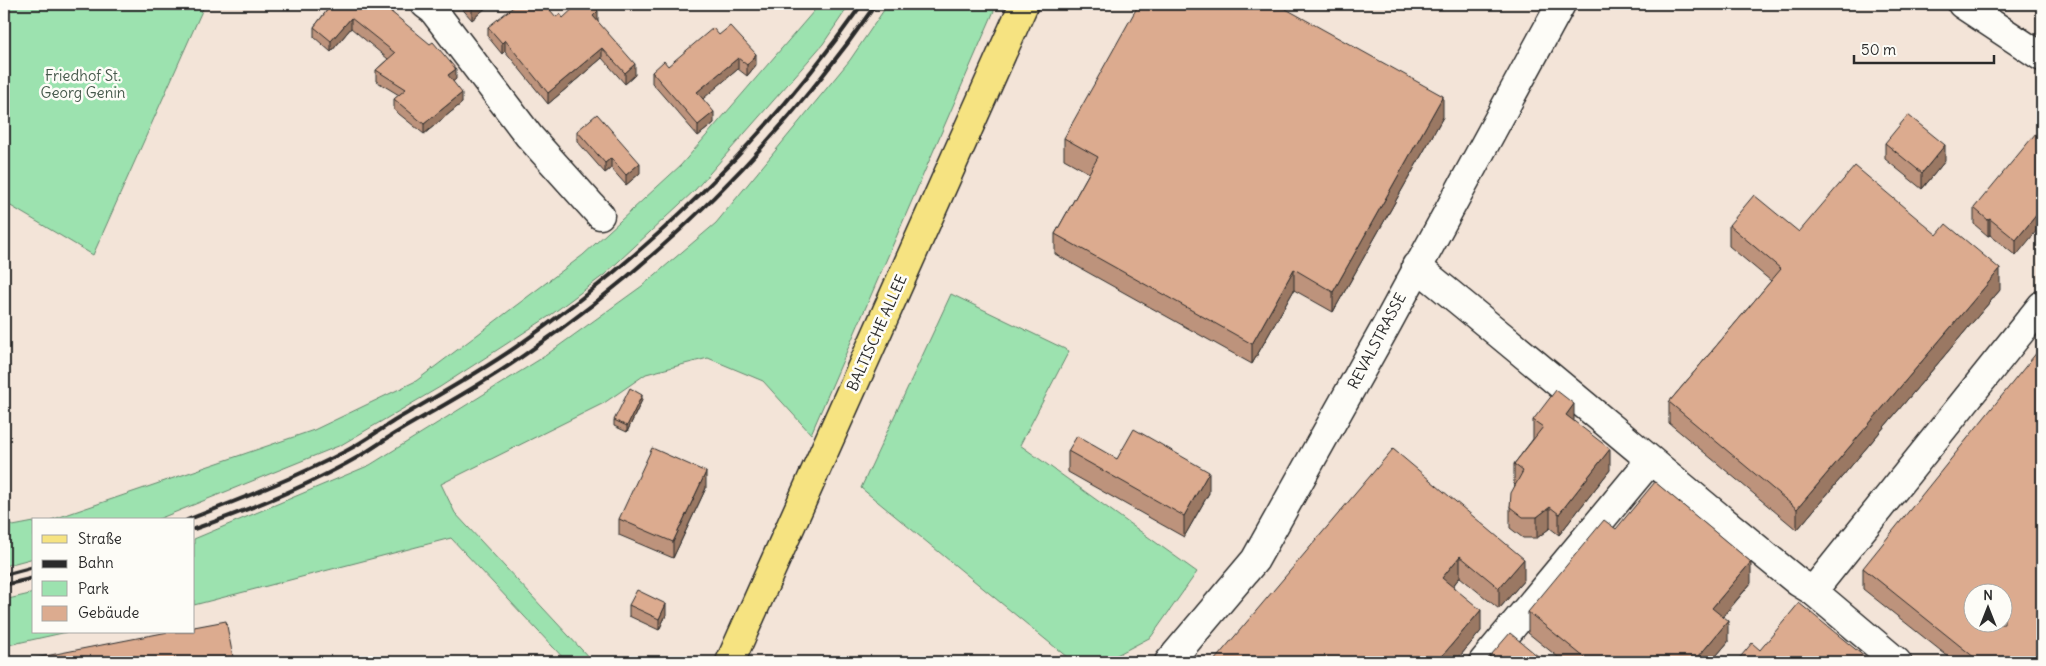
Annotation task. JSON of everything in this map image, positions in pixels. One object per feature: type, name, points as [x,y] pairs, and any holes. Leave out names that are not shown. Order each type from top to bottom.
[{"type":"main road","name":"BALTISCHE ALLEE","points":[[730,662],[1024,4]]},
{"type":"street","points":[[425,4],[434,10],[530,136],[600,215]]},
{"type":"street","name":"REVALSTRASSE","points":[[1169,662],[1255,560],[1385,328],[1416,266],[1561,4]]},
{"type":"street","points":[[1962,4],[2042,57]]},
{"type":"street","points":[[1416,266],[1538,365],[1558,385],[1649,462],[1813,592],[1896,662]]},
{"type":"street","points":[[1813,592],[2042,305]]},
{"type":"street","points":[[1483,662],[1649,462]]},
{"type":"green space","name":"Friedhof St. Georg Genin","points":[[4,4],[205,4],[93,255],[4,202]]},
{"type":"green space","points":[[820,4],[850,4],[823,44],[695,190],[604,275],[548,317],[440,387],[341,445],[161,518],[57,518],[314,430],[416,381],[583,255],[681,165]]},
{"type":"green space","points":[[888,4],[997,4],[811,434],[763,381],[708,358],[646,374],[604,403],[441,484],[455,513],[593,662],[567,662],[451,538],[195,605],[195,539],[370,465],[542,358],[642,286],[716,223],[850,60]]},
{"type":"green space","points":[[951,294],[1069,351],[1020,445],[1197,572],[1151,637],[1115,656],[1073,662],[861,488]]},
{"type":"green space","points":[[4,521],[13,526],[32,522],[32,559],[4,566]]},
{"type":"green space","points":[[32,593],[32,634],[58,634],[4,646],[4,600]]},
{"type":"building","points":[[332,4],[388,4],[393,8],[390,11],[430,44],[433,42],[456,69],[448,75],[462,93],[424,124],[394,99],[406,89],[376,70],[395,53],[351,18],[331,41],[314,27]]},
{"type":"building","points":[[467,4],[477,4],[472,9]]},
{"type":"building","points":[[517,4],[545,4],[556,17],[560,14],[563,18],[578,4],[591,4],[598,11],[593,16],[635,64],[625,73],[602,48],[548,93],[505,40],[502,43],[488,27]]},
{"type":"building","points":[[1139,4],[1277,4],[1443,96],[1333,292],[1294,269],[1252,344],[1055,234],[1098,157],[1064,138]]},
{"type":"building","points":[[730,26],[756,54],[747,65],[738,58],[697,92],[714,112],[698,125],[652,72],[664,61],[668,66],[713,28],[719,35]]},
{"type":"building","points":[[597,114],[640,163],[626,175],[611,158],[605,163],[577,131]]},
{"type":"building","points":[[1908,115],[1945,145],[1922,173],[1885,143]]},
{"type":"building","points":[[2036,133],[2042,138],[2042,208],[2016,240],[1974,208]]},
{"type":"building","points":[[1855,166],[1937,235],[1946,224],[2000,269],[1797,509],[1669,402],[1781,269],[1729,225],[1754,195],[1799,232]]},
{"type":"building","points":[[2042,346],[2042,662],[1999,662],[1996,659],[1994,662],[1980,662],[1863,568]]},
{"type":"building","points":[[630,388],[642,395],[627,426],[614,420]]},
{"type":"building","points":[[1556,390],[1574,404],[1566,415],[1610,449],[1559,514],[1550,507],[1537,517],[1523,517],[1510,507],[1511,493],[1523,471],[1514,464],[1543,427],[1533,420]]},
{"type":"building","points":[[1134,429],[1209,472],[1184,516],[1068,451],[1077,436],[1117,459]]},
{"type":"building","points":[[652,448],[706,472],[673,542],[619,519]]},
{"type":"building","points":[[1393,449],[1524,559],[1499,588],[1460,556],[1442,578],[1481,610],[1437,662],[1213,662]]},
{"type":"building","points":[[1655,482],[1751,562],[1712,608],[1728,621],[1694,662],[1590,662],[1528,612],[1604,520],[1616,529]]},
{"type":"building","points":[[637,590],[666,604],[659,619],[629,605]]},
{"type":"building","points":[[1799,603],[1871,662],[1736,662],[1752,643],[1760,650]]},
{"type":"building","points":[[226,621],[234,662],[15,662],[158,634],[195,634],[195,627]]},
{"type":"building","points":[[1510,633],[1545,662],[1485,662]]},
{"type":"railway","points":[[192,518],[288,479],[352,448],[486,367],[565,311],[660,232],[747,146],[826,53],[862,4]]},
{"type":"railway","points":[[195,529],[278,497],[339,468],[520,358],[571,321],[621,282],[668,241],[758,152],[839,55],[876,4]]},
{"type":"railway","points":[[4,575],[32,568]]},
{"type":"railway","points":[[4,585],[32,578]]}]
